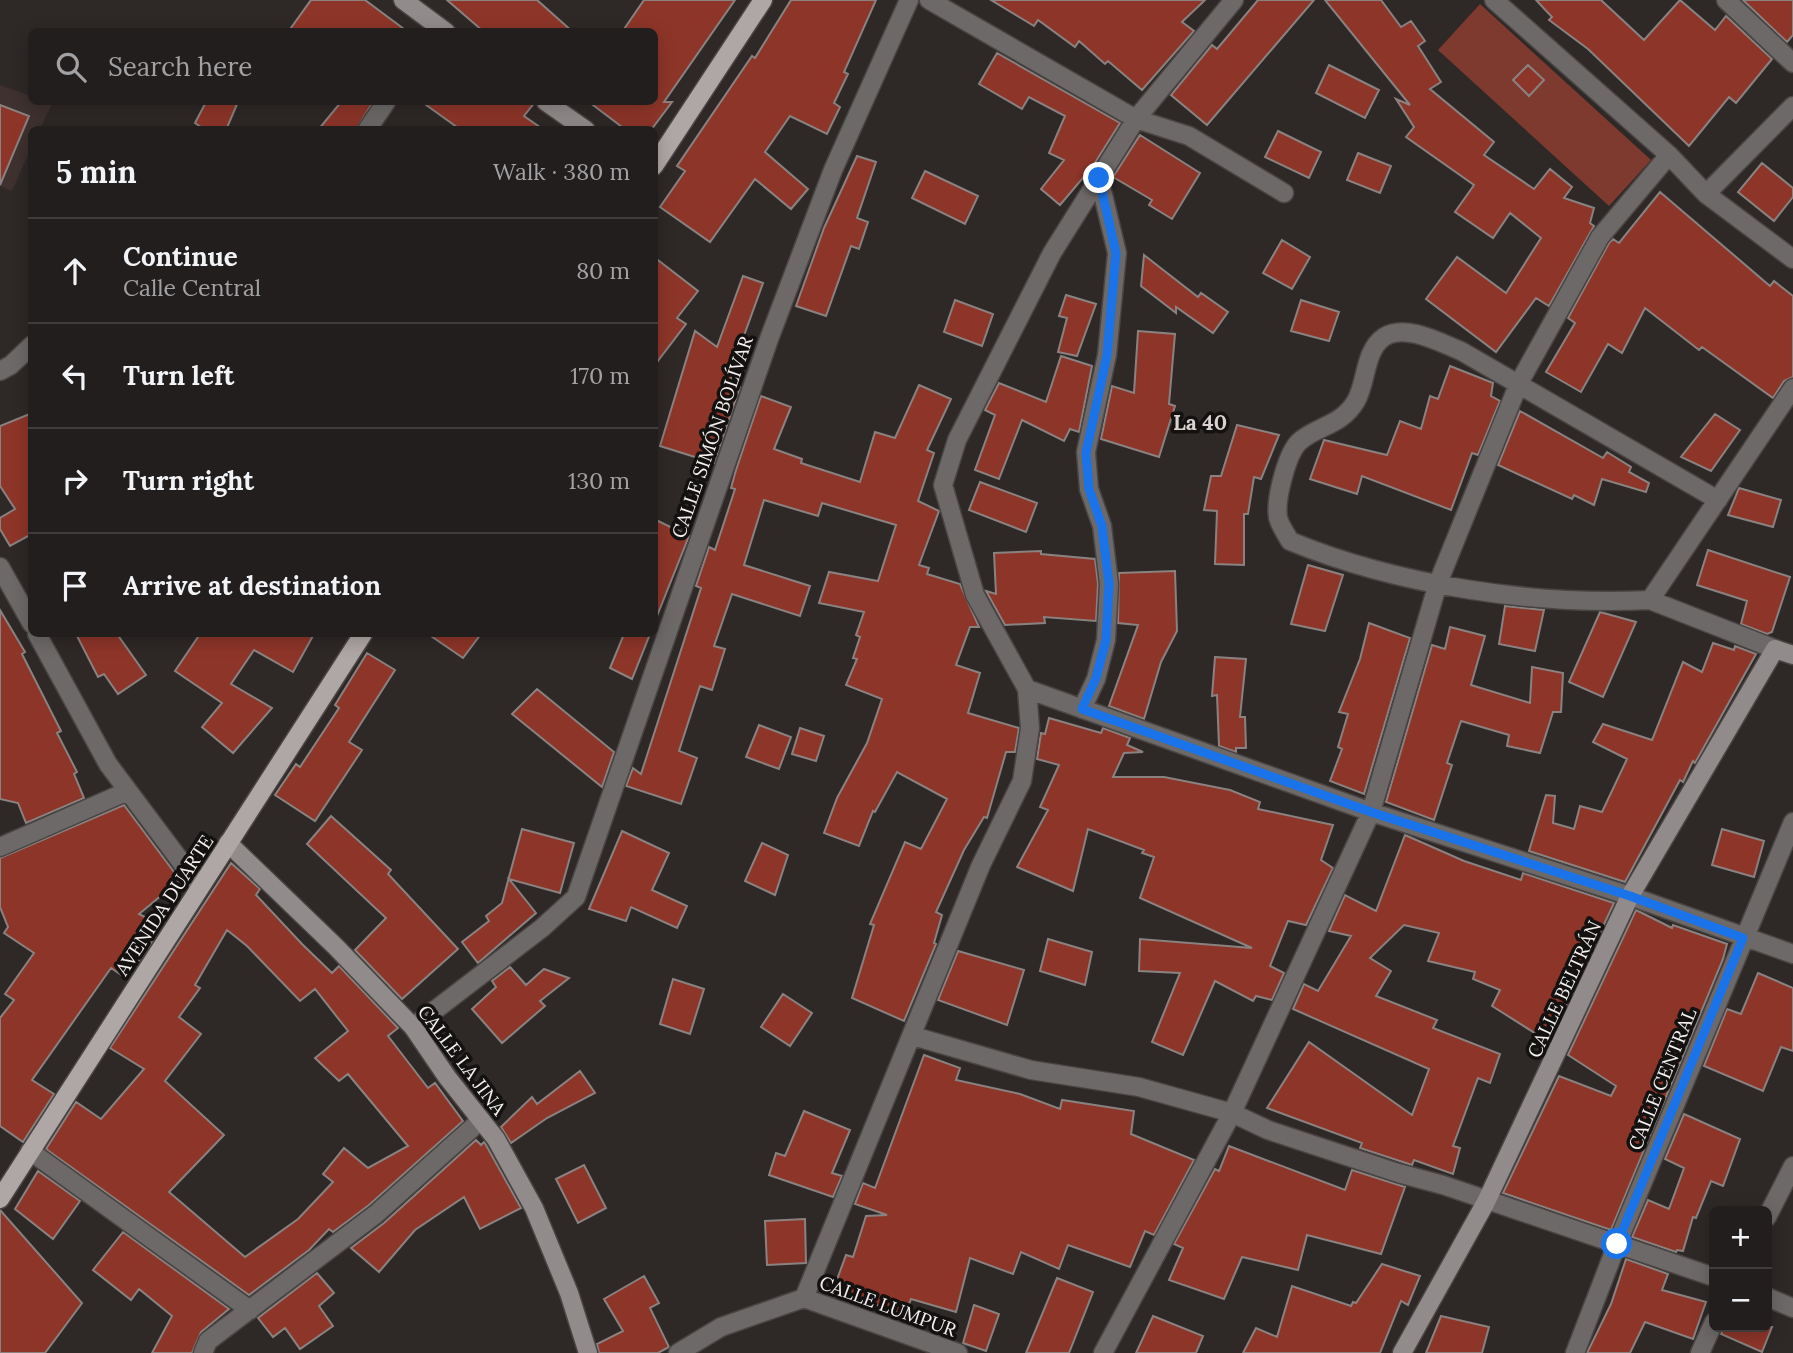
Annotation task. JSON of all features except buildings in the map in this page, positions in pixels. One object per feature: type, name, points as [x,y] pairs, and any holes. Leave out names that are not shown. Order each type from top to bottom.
[{"type":"main road","points":[[403,0],[438,28]]},
{"type":"main road","points":[[658,160],[763,0]]},
{"type":"main road","points":[[550,105],[580,126]]},
{"type":"main road","name":"AVENIDA DUARTE","points":[[0,1199],[361,637]]},
{"type":"main road","points":[[1775,649],[1793,655]]},
{"type":"main road","name":"CALLE BELTRÁN","points":[[1402,1353],[1486,1202],[1630,896],[1775,649]]},
{"type":"main road","name":"CALLE LA JINA","points":[[228,844],[337,947],[413,1027],[496,1139],[534,1208],[569,1293],[587,1353]]},
{"type":"street","name":"CALLE SIMÓN BOLÍVAR","points":[[413,1027],[542,928],[576,897],[769,339],[833,170],[909,0]]},
{"type":"street","points":[[929,0],[1136,119],[1189,136],[1284,193]]},
{"type":"street","points":[[678,1353],[721,1327],[804,1297],[981,865],[1022,781],[1030,728],[1027,689],[975,596],[943,485],[957,440],[1052,253],[1136,119],[1234,0]]},
{"type":"street","points":[[1494,0],[1669,155],[1706,194],[1793,259]]},
{"type":"street","points":[[1726,0],[1793,63]]},
{"type":"street","points":[[370,126],[384,105]]},
{"type":"street","points":[[1706,194],[1793,106]]},
{"type":"street","points":[[1103,1353],[1232,1112],[1371,812],[1438,583],[1519,383],[1600,237],[1669,155]]},
{"type":"street","points":[[1082,709],[1096,678],[1106,640],[1109,584],[1102,526],[1089,489],[1086,453],[1107,355],[1116,253],[1099,178]]},
{"type":"street","points":[[1718,500],[1519,383],[1430,338],[1406,333],[1385,336],[1374,349],[1356,400],[1336,423],[1299,441],[1286,461],[1278,517],[1290,541],[1391,576],[1589,603],[1650,600],[1775,649]]},
{"type":"street","points":[[0,371],[11,365],[28,349]]},
{"type":"street","points":[[1650,600],[1793,388]]},
{"type":"street","points":[[0,567],[28,617]]},
{"type":"street","points":[[39,637],[108,764],[200,887]]},
{"type":"street","points":[[1027,689],[1371,812],[1630,896],[1793,954]]},
{"type":"street","points":[[0,847],[128,791]]},
{"type":"street","name":"CALLE CENTRAL","points":[[1575,1353],[1617,1244],[1793,822]]},
{"type":"street","points":[[912,1036],[1031,1070],[1139,1087],[1232,1112],[1268,1130],[1443,1185],[1486,1202],[1709,1275]]},
{"type":"street","points":[[203,1353],[208,1341],[376,1214],[481,1120]]},
{"type":"street","points":[[30,1151],[250,1310]]},
{"type":"street","points":[[1772,1207],[1793,1166]]},
{"type":"street","name":"CALLE LUMPUR","points":[[804,1297],[958,1353]]},
{"type":"street","points":[[1772,1299],[1793,1308]]},
{"type":"street","points":[[1700,1353],[1709,1332]]},
{"type":"shaded area","points":[[1480,4],[1651,160],[1609,206],[1438,50]]},
{"type":"shaded area","points":[[0,85],[28,95],[28,105],[52,105],[41,126],[28,126],[28,155],[12,191],[0,186]]},
{"type":"district","name":"La 40","points":[[1200,422]]},
{"type":"route","points":[[1099,178],[1116,253],[1114,301],[1107,355],[1086,453],[1089,489],[1102,526],[1109,584],[1106,640],[1096,678],[1082,709],[1371,812],[1630,896],[1743,938],[1617,1244]]}]
